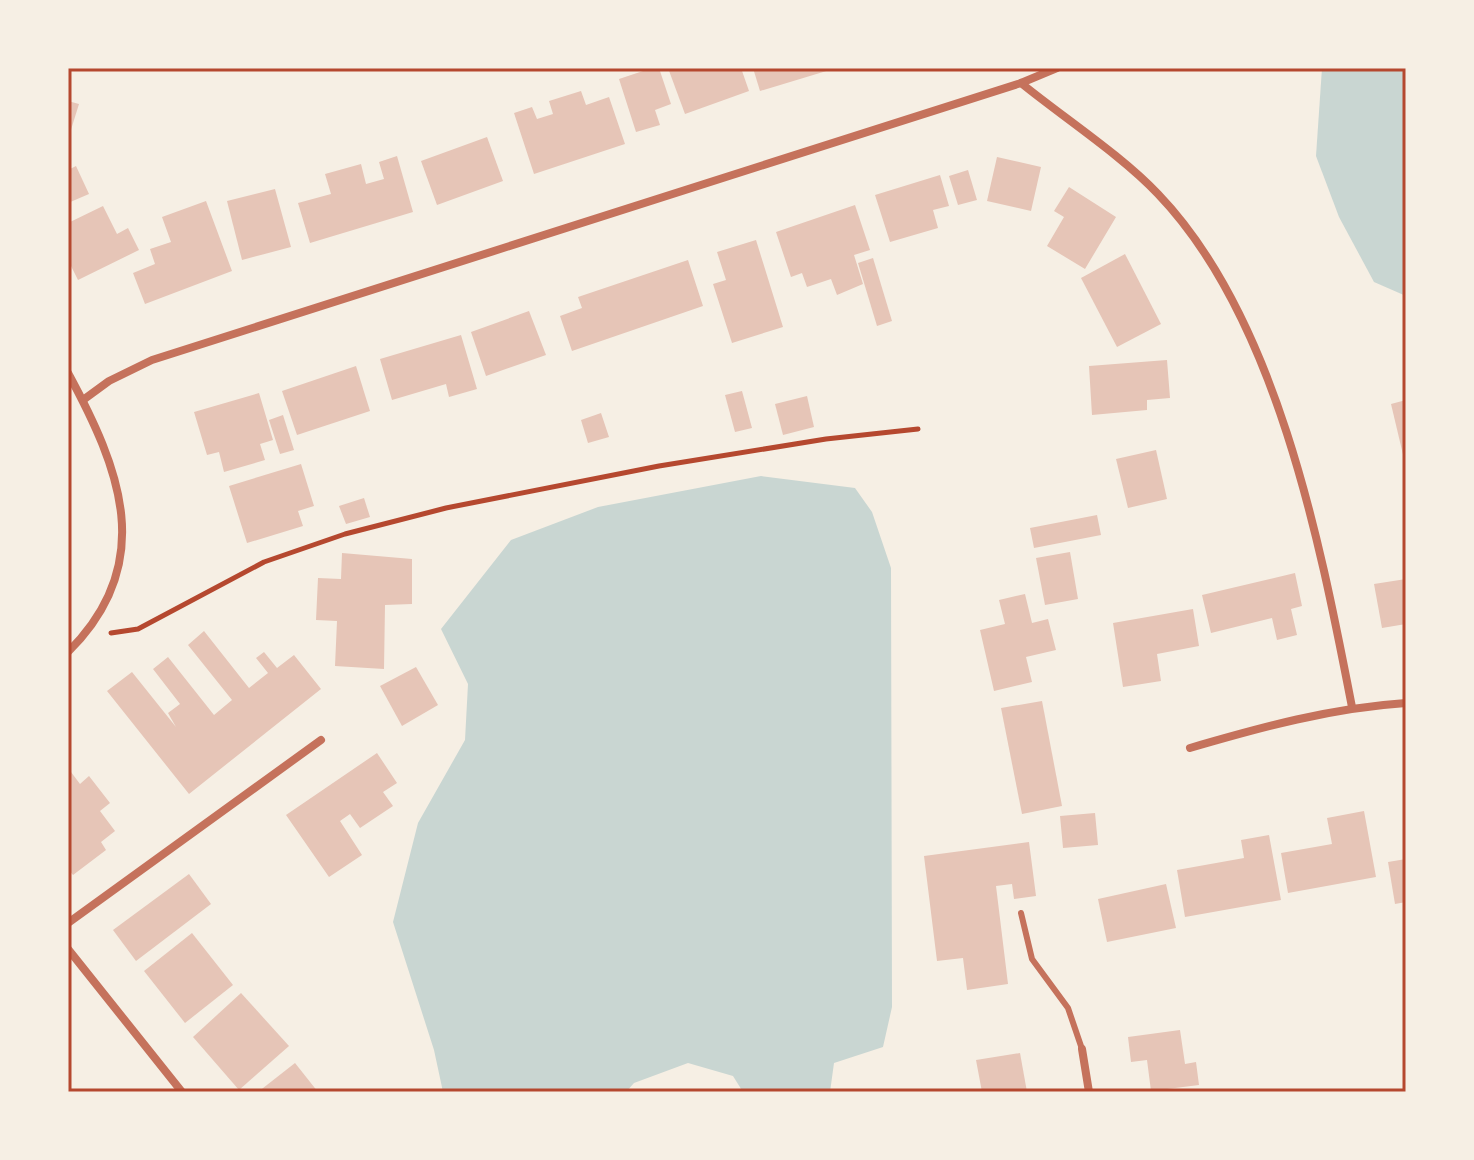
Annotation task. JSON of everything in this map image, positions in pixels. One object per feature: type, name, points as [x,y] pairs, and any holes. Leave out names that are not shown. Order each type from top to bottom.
[{"type":"street","points":[[83,400],[109,381],[152,360],[1021,83],[1057,68]]},
{"type":"street","points":[[1021,83],[1156,192],[1181,221],[1245,327],[1286,435],[1324,566],[1352,707]]},
{"type":"street","points":[[68,373],[106,447],[121,508],[121,545],[116,574],[106,603],[90,630],[68,652]]},
{"type":"street","points":[[1190,748],[1283,721],[1352,707],[1406,703]]},
{"type":"street","points":[[68,923],[321,740]]},
{"type":"street","points":[[68,949],[182,1092]]},
{"type":"street","points":[[1082,1049],[1089,1092]]},
{"type":"lane","points":[[1021,913],[1032,959],[1068,1008],[1082,1049]]},
{"type":"path","points":[[90,630],[119,634],[138,629],[264,562],[345,534],[446,508],[704,459],[826,439],[918,429]]},
{"type":"shaded area","points":[[1322,68],[1406,68],[1406,296],[1374,282],[1339,217],[1316,156]]},
{"type":"shaded area","points":[[761,476],[855,488],[872,512],[891,568],[892,1007],[883,1047],[834,1063],[830,1092],[743,1092],[733,1076],[688,1063],[634,1083],[626,1092],[443,1092],[434,1050],[393,922],[418,823],[465,740],[468,684],[441,629],[511,540],[598,507]]},
{"type":"building","points":[[659,68],[671,104],[655,110],[660,125],[636,132],[619,79]]},
{"type":"building","points":[[668,68],[741,68],[749,91],[685,114]]},
{"type":"building","points":[[753,68],[833,68],[833,69],[760,91]]},
{"type":"building","points":[[581,91],[586,105],[609,97],[625,144],[534,174],[514,113],[532,107],[537,119],[553,114],[549,101]]},
{"type":"building","points":[[68,101],[79,104],[69,136],[68,136]]},
{"type":"building","points":[[487,137],[503,181],[437,205],[421,161]]},
{"type":"building","points":[[397,156],[413,212],[310,243],[298,203],[331,194],[325,174],[361,164],[366,184],[384,179],[379,162]]},
{"type":"building","points":[[997,157],[1041,167],[1031,211],[987,201]]},
{"type":"building","points":[[76,166],[89,194],[68,203],[68,170]]},
{"type":"building","points":[[968,170],[977,200],[958,205],[949,176]]},
{"type":"building","points":[[940,175],[949,206],[933,210],[938,228],[890,242],[875,195]]},
{"type":"building","points":[[1069,187],[1116,217],[1085,269],[1047,246],[1064,217],[1054,211]]},
{"type":"building","points":[[275,189],[291,247],[242,260],[227,201]]},
{"type":"building","points":[[206,201],[232,271],[145,304],[133,273],[155,264],[150,249],[171,242],[162,217]]},
{"type":"building","points":[[855,205],[870,250],[854,255],[863,284],[837,295],[831,279],[807,287],[802,273],[791,277],[776,232]]},
{"type":"building","points":[[103,206],[117,234],[128,228],[139,250],[78,280],[68,260],[68,223]]},
{"type":"building","points":[[756,240],[783,327],[732,343],[713,284],[726,280],[717,252]]},
{"type":"building","points":[[1125,254],[1161,324],[1117,347],[1081,278]]},
{"type":"building","points":[[873,258],[892,321],[877,326],[858,263]]},
{"type":"building","points":[[688,260],[703,306],[572,351],[560,316],[582,308],[578,297]]},
{"type":"building","points":[[529,311],[546,355],[486,376],[471,332]]},
{"type":"building","points":[[461,335],[477,389],[449,397],[446,384],[392,400],[380,359]]},
{"type":"building","points":[[1167,360],[1170,398],[1147,400],[1147,410],[1092,415],[1089,366]]},
{"type":"building","points":[[356,366],[370,411],[297,435],[282,391]]},
{"type":"building","points":[[742,391],[752,428],[735,432],[725,395]]},
{"type":"building","points":[[259,393],[273,440],[260,444],[265,460],[224,472],[219,452],[207,455],[194,412]]},
{"type":"building","points":[[807,396],[814,427],[783,435],[775,404]]},
{"type":"building","points":[[1406,400],[1406,463],[1405,463],[1391,404]]},
{"type":"building","points":[[601,413],[609,437],[588,443],[581,420]]},
{"type":"building","points":[[283,415],[294,450],[280,454],[269,420]]},
{"type":"building","points":[[1156,450],[1167,499],[1128,508],[1116,459]]},
{"type":"building","points":[[301,464],[314,506],[298,511],[303,526],[247,543],[229,486]]},
{"type":"building","points":[[364,498],[370,517],[346,524],[339,506]]},
{"type":"building","points":[[1097,515],[1101,535],[1034,548],[1030,528]]},
{"type":"building","points":[[1070,552],[1078,599],[1045,605],[1036,558]]},
{"type":"building","points":[[342,553],[412,559],[412,604],[385,605],[384,669],[335,666],[337,621],[316,620],[318,578],[341,579]]},
{"type":"building","points":[[1295,573],[1302,606],[1291,609],[1297,635],[1277,640],[1272,618],[1211,633],[1202,595]]},
{"type":"building","points":[[1406,579],[1406,624],[1382,628],[1374,584]]},
{"type":"building","points":[[1025,594],[1032,623],[1048,619],[1056,650],[1026,657],[1032,682],[994,691],[980,630],[1005,624],[999,600]]},
{"type":"building","points":[[1193,609],[1199,646],[1157,654],[1161,681],[1123,687],[1113,623]]},
{"type":"building","points":[[204,631],[249,688],[268,673],[256,658],[264,652],[277,668],[294,655],[321,689],[189,794],[107,691],[132,672],[176,727],[168,713],[180,704],[153,669],[168,657],[214,715],[232,700],[188,645]]},
{"type":"building","points":[[416,667],[438,705],[402,726],[380,686]]},
{"type":"building","points":[[1042,701],[1062,806],[1022,814],[1001,708]]},
{"type":"building","points":[[377,753],[397,783],[383,792],[393,806],[360,828],[350,814],[340,821],[362,855],[329,877],[286,815]]},
{"type":"building","points":[[68,768],[80,784],[89,776],[110,803],[100,811],[115,831],[101,842],[106,850],[73,875],[68,869]]},
{"type":"building","points":[[1364,811],[1376,877],[1288,893],[1281,853],[1332,844],[1327,818]]},
{"type":"building","points":[[1095,813],[1098,845],[1063,848],[1060,816]]},
{"type":"building","points":[[1269,835],[1281,900],[1185,917],[1177,870],[1244,858],[1241,840]]},
{"type":"building","points":[[1029,842],[1036,896],[1014,899],[1012,884],[996,886],[1008,984],[967,990],[963,958],[937,961],[924,856]]},
{"type":"building","points":[[1406,859],[1406,902],[1395,904],[1388,862]]},
{"type":"building","points":[[189,874],[211,904],[136,961],[113,930]]},
{"type":"building","points":[[1166,884],[1176,928],[1107,942],[1098,899]]},
{"type":"building","points":[[192,933],[233,985],[185,1023],[144,971]]},
{"type":"building","points":[[241,993],[289,1046],[239,1090],[193,1037]]},
{"type":"building","points":[[1180,1030],[1185,1064],[1196,1062],[1199,1085],[1151,1091],[1147,1060],[1131,1062],[1128,1037]]},
{"type":"building","points":[[1020,1053],[1027,1092],[982,1092],[976,1060]]},
{"type":"building","points":[[295,1063],[318,1092],[258,1092]]}]
